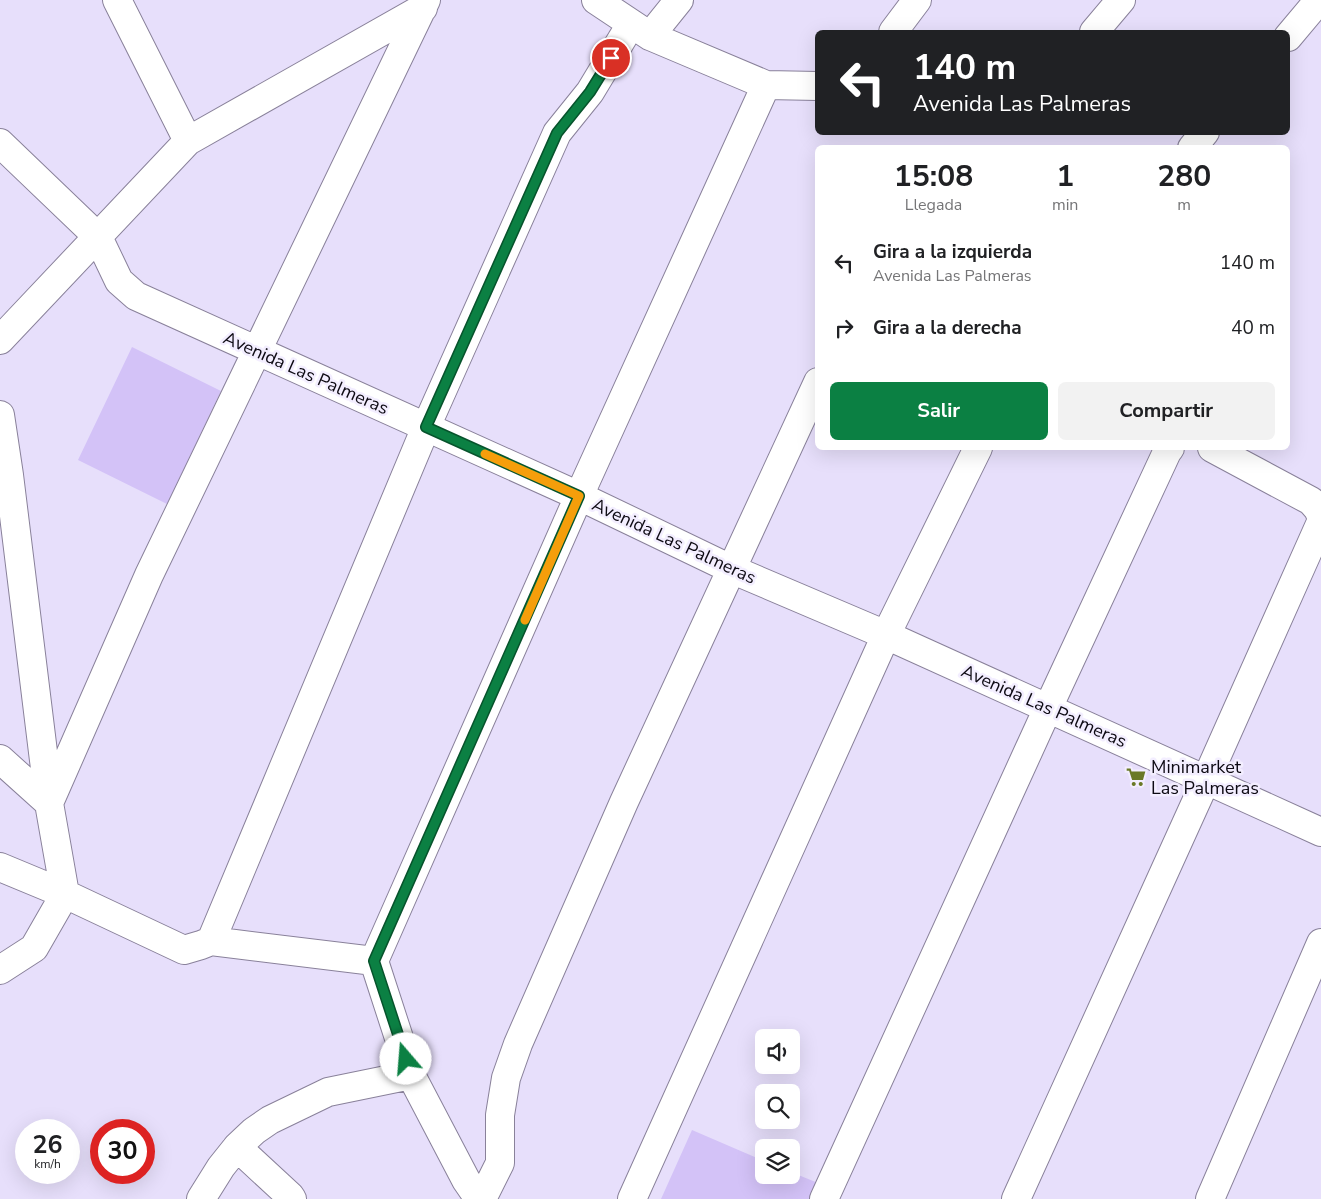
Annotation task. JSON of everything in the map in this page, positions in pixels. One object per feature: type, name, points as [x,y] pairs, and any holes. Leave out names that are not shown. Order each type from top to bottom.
[{"type":"street","points":[[117,0],[188,141]]},
{"type":"street","points":[[596,0],[641,30],[766,85],[815,86]]},
{"type":"street","points":[[211,941],[426,427],[557,133],[641,30],[679,0]]},
{"type":"street","points":[[894,30],[917,0]]},
{"type":"street","points":[[1096,30],[1121,0]]},
{"type":"street","points":[[1290,35],[1319,0]]},
{"type":"street","points":[[0,340],[188,141],[424,4]]},
{"type":"street","points":[[49,803],[149,575],[424,4]]},
{"type":"street","points":[[766,85],[579,496],[374,961],[411,1076],[466,1180],[481,1199],[500,1163],[500,1115],[506,1078],[518,1044],[624,802],[815,388]]},
{"type":"street","points":[[1194,145],[1203,135]]},
{"type":"street","name":"Avenida Las Palmeras","points":[[0,143],[98,237],[119,282],[136,296],[579,496],[731,569],[886,635],[1321,832]]},
{"type":"street","points":[[0,415],[9,475],[7,520],[49,803],[65,894],[34,948],[0,970]]},
{"type":"street","points":[[632,1199],[886,635],[977,450]]},
{"type":"street","points":[[824,1199],[1048,708],[1168,450]]},
{"type":"street","points":[[1216,450],[1310,501],[1318,509],[1321,516]]},
{"type":"street","points":[[1016,1199],[1321,522]]},
{"type":"street","points":[[0,759],[49,803]]},
{"type":"street","points":[[0,867],[65,894],[184,950],[211,941],[374,961]]},
{"type":"street","points":[[1210,1199],[1321,943]]},
{"type":"street","points":[[201,1199],[236,1147],[270,1120],[328,1092],[411,1076]]},
{"type":"street","points":[[236,1147],[292,1199]]},
{"type":"shaded area","points":[[132,347],[221,391],[167,504],[78,460]]},
{"type":"shaded area","points":[[692,1130],[755,1157],[755,1184],[800,1184],[800,1176],[818,1183],[809,1199],[661,1199]]},
{"type":"slow traffic","points":[[485,454],[579,496],[525,620]]},
{"type":"place","name":"Minimarket Las Palmeras","points":[[1136,777]]},
{"type":"route","points":[[406,1059],[374,961],[579,496],[426,427],[557,133],[590,92],[611,58]]}]
